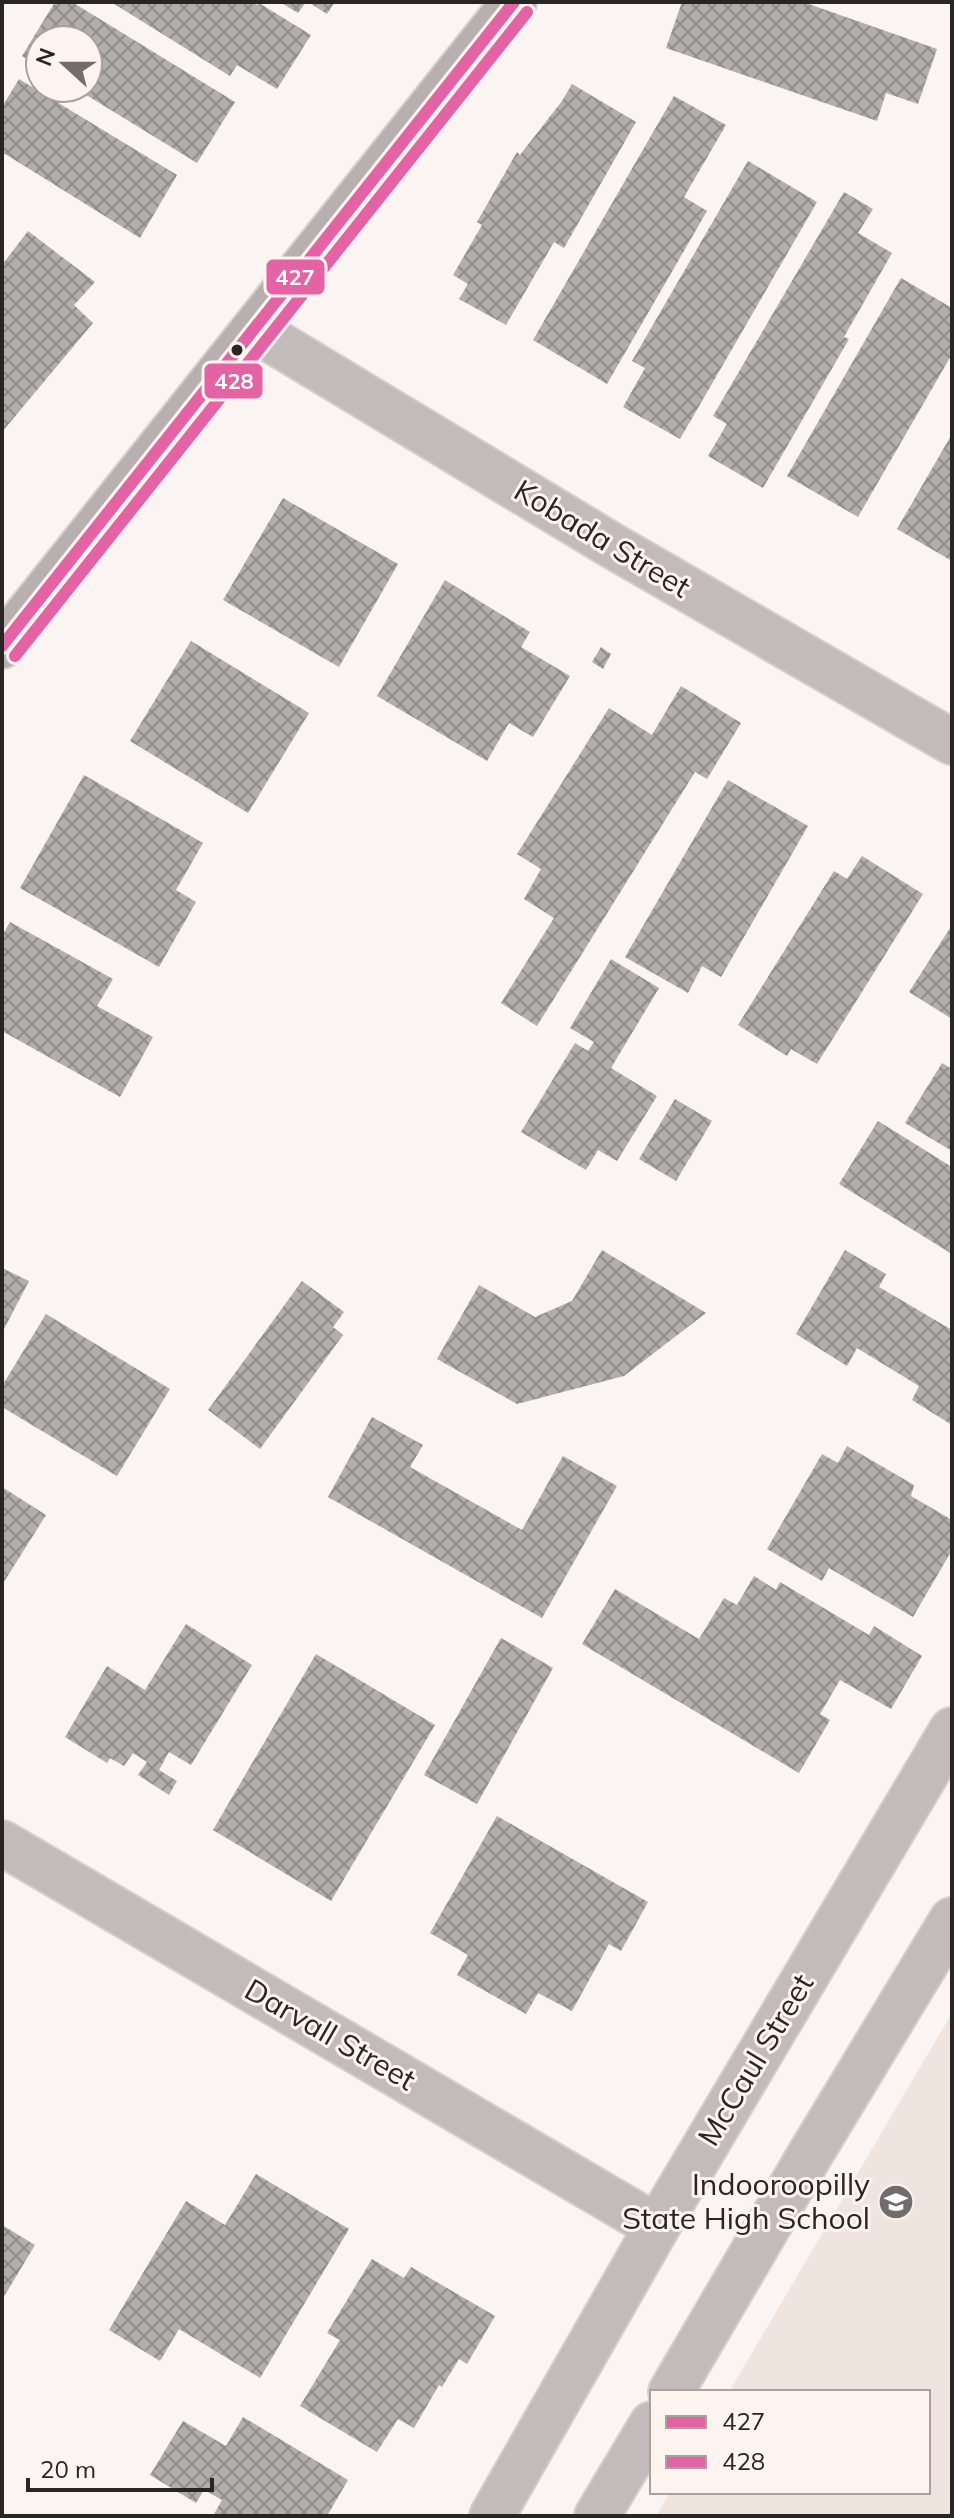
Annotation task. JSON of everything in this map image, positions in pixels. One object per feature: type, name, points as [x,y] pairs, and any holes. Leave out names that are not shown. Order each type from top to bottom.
[{"type":"main road","points":[[2,646],[514,2]]},
{"type":"street","name":"Kobada Street","points":[[255,330],[611,545],[952,742]]},
{"type":"street","name":"McCaul Street","points":[[492,2516],[657,2227],[952,1730]]},
{"type":"street","name":"Darvall Street","points":[[2,1843],[657,2227]]},
{"type":"street","points":[[672,2390],[952,1920]]},
{"type":"street","points":[[597,2516],[650,2427]]},
{"type":"shaded area","name":"Indooroopilly State High School","points":[[952,2013],[952,2516],[656,2516],[669,2494],[930,2494],[930,2390],[730,2390]]},
{"type":"building","points":[[55,2],[72,2],[235,102],[197,163],[101,104],[104,104],[104,24],[42,24]]},
{"type":"building","points":[[111,2],[259,3],[311,35],[277,89],[237,65],[230,76]]},
{"type":"building","points":[[280,2],[306,2],[298,13]]},
{"type":"building","points":[[308,2],[335,2],[327,14]]},
{"type":"building","points":[[682,2],[803,2],[937,49],[918,104],[886,93],[877,121],[666,48]]},
{"type":"building","points":[[19,79],[24,82],[24,104],[60,104],[177,175],[140,238],[2,152],[2,107]]},
{"type":"building","points":[[572,84],[636,122],[564,248],[554,242],[506,325],[459,299],[468,284],[453,275],[482,225],[477,222],[517,152],[520,155]]},
{"type":"building","points":[[674,96],[726,125],[684,197],[707,211],[607,384],[533,340]]},
{"type":"building","points":[[748,161],[817,202],[680,439],[623,407],[645,368],[632,361]]},
{"type":"building","points":[[844,192],[873,209],[858,233],[892,253],[844,337],[849,339],[763,488],[708,456],[727,424],[713,416]]},
{"type":"building","points":[[28,231],[95,282],[74,305],[93,323],[2,432],[2,265]]},
{"type":"building","points":[[901,278],[952,308],[952,354],[858,517],[787,476]]},
{"type":"building","points":[[952,434],[952,561],[897,529]]},
{"type":"building","points":[[283,498],[398,564],[339,667],[223,600]]},
{"type":"building","points":[[445,580],[530,632],[521,647],[570,676],[533,737],[509,723],[487,761],[377,696]]},
{"type":"building","points":[[191,641],[309,713],[248,813],[130,741]]},
{"type":"building","points":[[601,647],[611,654],[603,669],[592,662]]},
{"type":"building","points":[[681,686],[741,723],[707,779],[695,772],[537,1026],[501,1003],[554,918],[524,899],[541,869],[517,854],[609,708],[652,735]]},
{"type":"building","points":[[84,775],[203,843],[176,890],[196,902],[159,967],[20,888]]},
{"type":"building","points":[[728,780],[808,826],[721,977],[702,966],[688,993],[625,957]]},
{"type":"building","points":[[862,856],[923,894],[817,1064],[791,1049],[787,1056],[738,1025],[834,871],[847,879]]},
{"type":"building","points":[[10,922],[113,979],[97,1006],[153,1037],[120,1097],[2,1031],[2,936]]},
{"type":"building","points":[[952,925],[952,1019],[909,992]]},
{"type":"building","points":[[611,959],[659,988],[611,1068],[657,1096],[617,1161],[598,1150],[586,1170],[521,1132],[575,1043],[588,1051],[594,1042],[570,1028]]},
{"type":"building","points":[[942,1063],[952,1069],[952,1151],[905,1123]]},
{"type":"building","points":[[675,1099],[712,1121],[676,1181],[639,1159]]},
{"type":"building","points":[[878,1121],[952,1167],[952,1254],[839,1184]]},
{"type":"building","points":[[602,1250],[706,1313],[624,1376],[517,1404],[437,1359],[479,1285],[535,1317],[572,1301]]},
{"type":"building","points":[[845,1250],[886,1274],[879,1287],[952,1330],[952,1425],[912,1400],[919,1386],[857,1348],[847,1366],[796,1334]]},
{"type":"building","points":[[2,1268],[29,1281],[2,1333]]},
{"type":"building","points":[[302,1281],[344,1312],[333,1327],[343,1335],[260,1449],[208,1410]]},
{"type":"building","points":[[46,1314],[170,1389],[117,1476],[2,1407],[2,1386]]},
{"type":"building","points":[[372,1417],[423,1445],[410,1467],[522,1530],[563,1456],[617,1486],[542,1618],[328,1497]]},
{"type":"building","points":[[847,1446],[914,1485],[911,1496],[952,1520],[952,1550],[913,1617],[829,1568],[822,1581],[767,1549],[822,1454],[838,1463]]},
{"type":"building","points":[[2,1487],[46,1515],[2,1585]]},
{"type":"building","points":[[754,1576],[776,1590],[780,1582],[869,1635],[874,1626],[922,1656],[891,1709],[840,1680],[820,1714],[830,1720],[799,1773],[582,1644],[615,1589],[699,1639],[724,1598],[737,1605]]},
{"type":"building","points":[[186,1624],[252,1665],[191,1765],[169,1752],[159,1770],[177,1781],[169,1795],[138,1775],[147,1762],[133,1753],[124,1766],[110,1758],[107,1763],[65,1737],[107,1666],[145,1690]]},
{"type":"building","points":[[501,1638],[553,1668],[477,1804],[424,1775]]},
{"type":"building","points":[[316,1654],[435,1725],[331,1901],[213,1830]]},
{"type":"building","points":[[497,1816],[648,1902],[621,1951],[609,1944],[572,2011],[538,1993],[526,2014],[457,1975],[468,1955],[430,1933]]},
{"type":"building","points":[[256,2174],[349,2229],[260,2378],[179,2329],[160,2361],[109,2330],[186,2201],[225,2225]]},
{"type":"building","points":[[2,2225],[35,2245],[2,2300]]},
{"type":"building","points":[[372,2259],[404,2278],[411,2267],[495,2316],[467,2364],[459,2359],[442,2387],[439,2385],[414,2428],[398,2419],[377,2452],[300,2406],[340,2340],[327,2333]]},
{"type":"building","points":[[243,2417],[348,2480],[327,2516],[213,2516],[222,2500],[204,2490],[196,2503],[150,2475],[183,2421],[226,2446]]},
{"type":"transit line","name":"427","points":[[2,646],[514,2]]},
{"type":"transit line","name":"428","points":[[15,656],[527,12]]},
{"type":"place","name":"Indooroopilly State High School","points":[[896,2202]]}]
